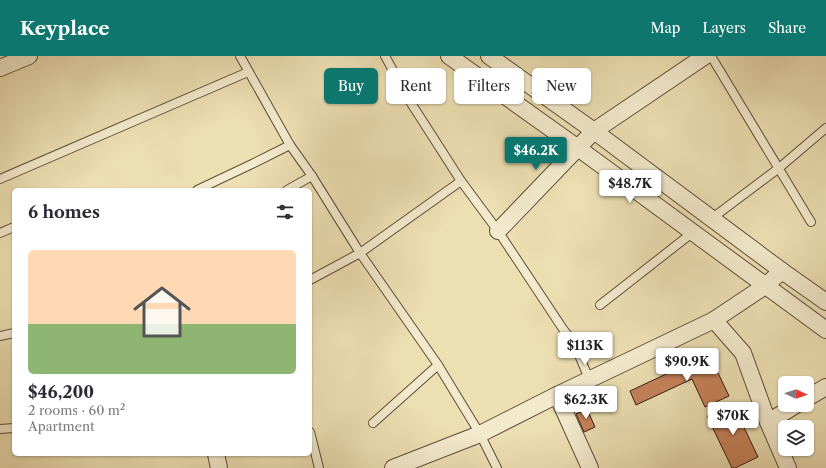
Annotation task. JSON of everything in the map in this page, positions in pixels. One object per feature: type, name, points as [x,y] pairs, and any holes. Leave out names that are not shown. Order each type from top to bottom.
[{"type":"street","points":[[0,68],[29,56]]},
{"type":"street","points":[[448,56],[578,148],[826,330]]},
{"type":"street","points":[[489,56],[826,302]]},
{"type":"street","points":[[498,231],[594,132],[706,56]]},
{"type":"street","points":[[393,468],[480,434],[589,379],[714,320],[765,286],[782,271]]},
{"type":"street","points":[[714,320],[743,353],[768,422],[788,468]]},
{"type":"street","points":[[814,394],[826,387]]},
{"type":"street","points":[[557,395],[590,468]]},
{"type":"street","points":[[768,422],[784,412]]},
{"type":"street","points":[[216,456],[219,468]]},
{"type":"lane","points":[[240,56],[290,145],[312,176],[360,253],[438,365],[480,434],[497,468]]},
{"type":"lane","points":[[385,56],[411,103],[461,181],[498,231],[563,329],[574,343],[589,379]]},
{"type":"lane","points":[[711,56],[811,222]]},
{"type":"lane","points":[[0,178],[248,72]]},
{"type":"lane","points":[[712,219],[779,168],[826,128]]},
{"type":"lane","points":[[201,188],[290,145]]},
{"type":"lane","points":[[291,188],[312,176]]},
{"type":"lane","points":[[312,279],[360,253],[461,181]]},
{"type":"lane","points":[[0,232],[12,228]]},
{"type":"lane","points":[[600,305],[692,233]]},
{"type":"lane","points":[[0,336],[12,333]]},
{"type":"lane","points":[[373,423],[438,365]]},
{"type":"lane","points":[[0,430],[12,428]]},
{"type":"lane","points":[[312,440],[319,468]]},
{"type":"building","points":[[709,354],[729,396],[705,407],[692,379],[636,405],[630,391]]},
{"type":"building","points":[[733,404],[758,457],[735,468],[732,468],[707,416]]},
{"type":"building","points":[[587,409],[595,427],[584,432],[576,414]]}]
